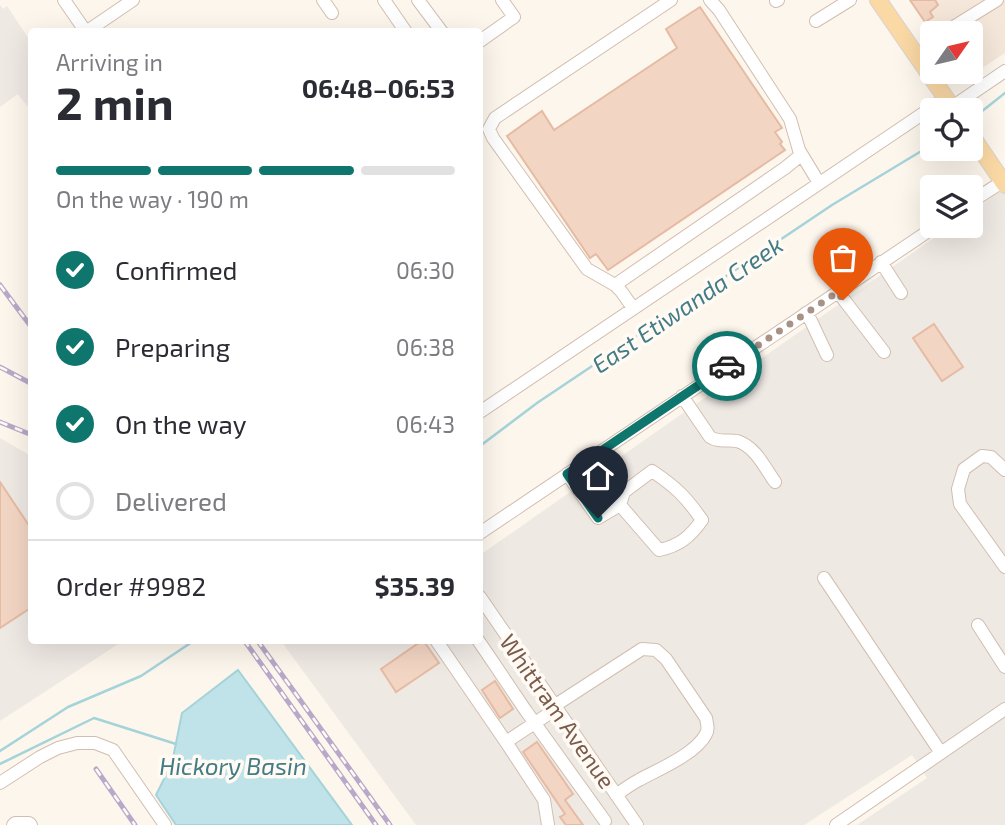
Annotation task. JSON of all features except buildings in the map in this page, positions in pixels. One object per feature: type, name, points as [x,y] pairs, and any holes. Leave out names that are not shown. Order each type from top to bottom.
[{"type":"main road","points":[[878,0],[946,98]]},
{"type":"main road","points":[[983,152],[1004,182]]},
{"type":"street","points":[[64,0],[83,28]]},
{"type":"street","points":[[92,28],[133,0]]},
{"type":"street","points":[[323,0],[332,13]]},
{"type":"street","points":[[384,0],[403,28]]},
{"type":"street","points":[[418,0],[439,28]]},
{"type":"street","points":[[483,39],[514,17],[502,0]]},
{"type":"street","points":[[633,308],[615,285],[587,269],[489,130],[495,118],[671,0]]},
{"type":"street","points":[[710,0],[790,119],[802,155],[819,183]]},
{"type":"street","points":[[816,21],[850,0]]},
{"type":"street","points":[[963,21],[997,0]]},
{"type":"street","points":[[962,98],[1005,71]]},
{"type":"street","points":[[483,410],[819,183],[920,123]]},
{"type":"street","points":[[615,285],[802,155]]},
{"type":"street","points":[[983,195],[1004,182]]},
{"type":"street","points":[[483,531],[920,236]]},
{"type":"street","points":[[881,262],[901,293]]},
{"type":"street","points":[[838,292],[884,352]]},
{"type":"street","points":[[806,313],[827,355]]},
{"type":"street","points":[[682,396],[710,437],[717,441],[745,444],[758,456],[775,482]]},
{"type":"street","points":[[1005,470],[991,457],[982,456],[964,469],[958,489],[960,504],[1005,567]]},
{"type":"street","points":[[567,474],[598,518],[620,505],[624,492],[652,471],[672,484],[689,500],[702,520],[691,535],[671,547],[659,550],[620,505]]},
{"type":"street","points":[[824,578],[942,753]]},
{"type":"street","name":"Whittram Avenue","points":[[483,601],[637,825]]},
{"type":"street","points":[[978,625],[1005,667]]},
{"type":"street","points":[[439,644],[544,800],[548,825]]},
{"type":"street","points":[[481,644],[602,823],[625,807]]},
{"type":"street","points":[[506,742],[642,649],[656,650],[666,659],[706,719],[708,728],[698,744],[666,767],[616,795]]},
{"type":"street","points":[[836,825],[1005,709]]},
{"type":"street","points":[[0,783],[58,748],[77,743],[95,743],[113,750],[165,825]]},
{"type":"street","points":[[13,825],[31,825]]},
{"type":"shaded area","points":[[909,0],[1005,0],[1005,53],[984,67],[984,21],[923,21]]},
{"type":"shaded area","points":[[0,5],[3,9],[7,6],[28,38],[28,105],[18,94],[0,107]]},
{"type":"shaded area","points":[[1005,188],[1005,825],[857,825],[927,778],[912,755],[804,825],[416,825],[283,644],[483,644],[483,553],[934,238],[983,238],[983,204]]},
{"type":"shaded area","points":[[0,438],[28,454],[28,644],[118,644],[0,721]]},
{"type":"water","name":"Hickory Basin","points":[[238,670],[352,825],[176,825],[156,795],[172,763],[182,713]]},
{"type":"waterway","name":"East Etiwanda Creek","points":[[983,110],[1005,93]]},
{"type":"waterway","name":"East Etiwanda Creek","points":[[483,444],[537,403],[832,205],[920,152]]},
{"type":"waterway","name":"East Etiwanda Creek","points":[[0,751],[68,707],[141,676],[189,644]]},
{"type":"waterway","points":[[0,764],[94,718],[176,744]]},
{"type":"railway","points":[[0,285],[28,323]]},
{"type":"railway","points":[[0,367],[28,382]]},
{"type":"railway","points":[[0,422],[28,433]]},
{"type":"railway","points":[[247,644],[376,825]]},
{"type":"railway","points":[[260,644],[390,825]]},
{"type":"railway","points":[[96,769],[135,825]]},
{"type":"way so far","points":[[727,366],[838,292],[843,300]]},
{"type":"route","points":[[598,518],[567,474],[727,366]]}]
